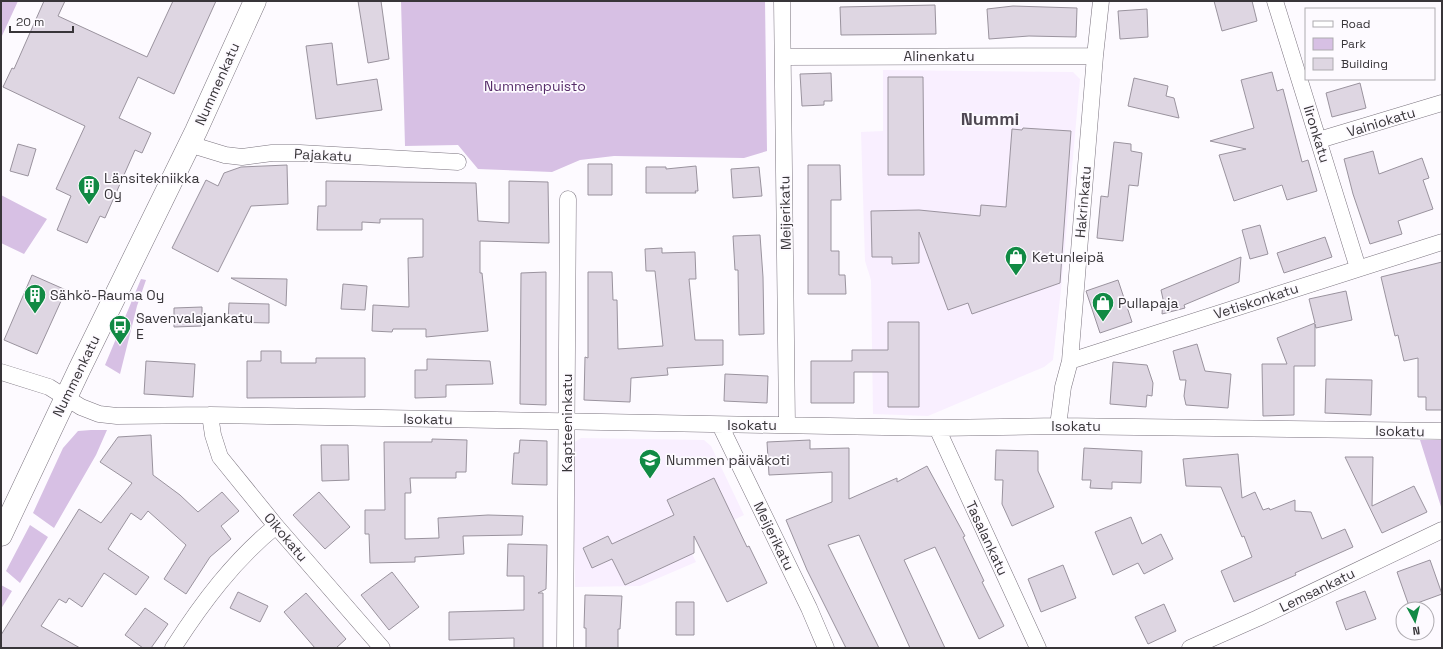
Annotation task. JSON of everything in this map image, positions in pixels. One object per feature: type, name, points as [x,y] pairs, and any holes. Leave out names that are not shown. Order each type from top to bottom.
[{"type":"main road","name":"Nummenkatu","points":[[1,535],[66,397],[189,144],[255,1]]},
{"type":"street","name":"Meijerikatu","points":[[782,1],[787,425]]},
{"type":"street","name":"Hakrinkatu","points":[[1058,426],[1063,386],[1070,361],[1095,56],[1101,1]]},
{"type":"street","name":"Iironkatu","points":[[1275,1],[1358,268]]},
{"type":"street","name":"Alinenkatu","points":[[783,56],[1095,56]]},
{"type":"street","name":"Vainiokatu","points":[[1319,140],[1442,103]]},
{"type":"street","name":"Pajakatu","points":[[189,144],[225,155],[242,157],[272,153],[300,153],[458,162]]},
{"type":"street","name":"Kapteeninkatu","points":[[565,648],[568,199]]},
{"type":"street","name":"Vetiskonkatu","points":[[1070,361],[1442,242]]},
{"type":"street","name":"Isokatu","points":[[1,372],[49,387],[81,407],[99,414],[117,416],[210,415],[937,428],[1058,426],[1442,432]]},
{"type":"street","name":"Oikokatu","points":[[210,415],[213,435],[220,457],[276,526],[382,648]]},
{"type":"street","name":"Meijerikatu","points":[[720,425],[810,608],[826,648]]},
{"type":"street","name":"Tasalankatu","points":[[937,428],[1038,648]]},
{"type":"street","points":[[173,648],[215,587],[256,542],[276,526]]},
{"type":"street","name":"Lemsankatu","points":[[1190,648],[1442,530]]},
{"type":"shaded area","points":[[883,70],[1073,72],[1080,79],[1061,290],[1053,360],[1044,367],[928,416],[873,414],[871,280],[865,261],[861,132],[883,131]]},
{"type":"shaded area","name":"Nummen päiväkoti","points":[[581,438],[704,440],[711,446],[744,515],[687,543],[696,562],[640,586],[575,587],[572,444]]},
{"type":"green space","points":[[1,1],[18,1],[1,38]]},
{"type":"green space","name":"Nummenpuisto","points":[[401,1],[765,1],[767,151],[744,158],[614,156],[580,160],[552,172],[478,169],[458,145],[405,146]]},
{"type":"green space","points":[[1,195],[47,219],[24,254],[1,243]]},
{"type":"green space","points":[[141,279],[146,280],[137,306],[120,374],[105,365]]},
{"type":"green space","points":[[107,430],[96,455],[54,528],[33,513],[63,448],[78,431]]},
{"type":"green space","points":[[1420,440],[1442,440],[1442,510]]},
{"type":"green space","points":[[30,525],[48,537],[20,583],[6,571]]},
{"type":"green space","points":[[1,585],[12,591],[1,609]]},
{"type":"building","points":[[44,1],[65,1],[58,16],[147,57],[173,1],[216,1],[174,94],[138,77],[119,118],[151,133],[142,153],[135,150],[105,218],[100,216],[87,243],[57,230],[71,196],[56,189],[85,126],[3,87],[12,68],[14,69]]},
{"type":"building","points":[[358,1],[381,1],[389,59],[368,63]]},
{"type":"building","points":[[1214,1],[1252,1],[1257,21],[1222,31]]},
{"type":"building","points":[[935,5],[936,34],[841,35],[840,7]]},
{"type":"building","points":[[1013,6],[1077,8],[1076,37],[1029,36],[989,39],[987,9]]},
{"type":"building","points":[[1147,9],[1148,37],[1120,39],[1118,11]]},
{"type":"building","points":[[332,43],[337,85],[377,79],[382,110],[316,119],[306,46]]},
{"type":"building","points":[[1272,72],[1277,91],[1283,89],[1302,162],[1308,160],[1317,191],[1287,200],[1282,185],[1234,201],[1219,155],[1246,149],[1210,141],[1254,128],[1241,80]]},
{"type":"building","points":[[831,73],[832,101],[824,101],[824,105],[802,106],[800,74]]},
{"type":"building","points":[[888,77],[923,77],[924,175],[888,175]]},
{"type":"building","points":[[1134,78],[1168,86],[1166,96],[1174,98],[1179,118],[1128,106]]},
{"type":"building","points":[[1360,83],[1366,108],[1332,117],[1326,93]]},
{"type":"building","points":[[1023,128],[1071,131],[1060,283],[972,314],[968,303],[948,310],[919,232],[919,263],[892,264],[892,257],[872,257],[871,211],[919,210],[980,216],[981,205],[1006,207],[1012,129],[1022,130]]},
{"type":"building","points":[[1114,142],[1131,144],[1131,151],[1142,153],[1138,186],[1129,185],[1123,241],[1097,238],[1101,196],[1108,197]]},
{"type":"building","points":[[18,144],[36,149],[28,176],[10,171]]},
{"type":"building","points":[[1373,151],[1379,174],[1422,158],[1429,178],[1423,180],[1433,209],[1398,221],[1402,234],[1370,244],[1353,194],[1344,159]]},
{"type":"building","points":[[588,164],[612,164],[612,195],[588,195]]},
{"type":"building","points":[[287,165],[288,204],[251,206],[218,272],[172,248],[206,180],[218,186],[224,173],[241,167]]},
{"type":"building","points":[[808,165],[840,165],[841,200],[831,200],[831,251],[839,251],[839,275],[845,275],[846,294],[808,294]]},
{"type":"building","points":[[696,166],[698,191],[695,191],[696,193],[646,193],[646,167],[666,167],[666,169]]},
{"type":"building","points":[[759,167],[762,196],[733,198],[731,169]]},
{"type":"building","points":[[326,181],[476,183],[478,221],[509,223],[509,181],[548,182],[549,243],[480,241],[480,273],[482,273],[488,331],[426,337],[426,329],[393,329],[392,332],[372,331],[373,305],[409,307],[408,258],[423,257],[423,219],[380,219],[380,223],[362,222],[362,230],[317,230],[318,206],[326,206]]},
{"type":"building","points":[[1260,225],[1268,254],[1250,259],[1242,230]]},
{"type":"building","points":[[760,235],[763,277],[764,334],[739,335],[738,270],[735,270],[733,236]]},
{"type":"building","points":[[1325,237],[1332,257],[1284,273],[1277,253]]},
{"type":"building","points":[[662,248],[662,253],[695,252],[696,279],[689,279],[695,340],[723,340],[723,365],[667,368],[668,375],[631,378],[630,402],[584,400],[585,357],[588,358],[588,272],[612,272],[613,300],[617,300],[618,349],[663,346],[655,271],[646,271],[645,249]]},
{"type":"building","points":[[1241,257],[1239,282],[1184,305],[1185,308],[1162,314],[1163,299],[1161,290]]},
{"type":"building","points":[[1442,262],[1442,410],[1426,410],[1426,397],[1418,397],[1418,358],[1404,361],[1398,335],[1395,336],[1381,277]]},
{"type":"building","points":[[546,272],[546,405],[520,404],[521,273]]},
{"type":"building","name":"Sähkö-Rauma Oy","points":[[32,275],[66,290],[37,354],[4,340]]},
{"type":"building","points":[[231,278],[287,279],[286,306]]},
{"type":"building","points":[[1118,280],[1132,322],[1100,333],[1086,291]]},
{"type":"building","points":[[343,284],[367,286],[365,310],[341,309]]},
{"type":"building","points":[[1346,291],[1352,320],[1316,328],[1315,324],[1315,366],[1294,366],[1294,415],[1263,416],[1262,364],[1287,364],[1277,338],[1315,323],[1309,299]]},
{"type":"building","points":[[229,303],[269,304],[269,323],[228,322]]},
{"type":"building","points":[[202,307],[202,326],[174,327],[174,308]]},
{"type":"building","points":[[888,322],[919,322],[919,407],[888,407],[888,372],[854,372],[854,403],[811,403],[811,361],[852,361],[852,350],[888,350]]},
{"type":"building","points":[[1197,344],[1205,371],[1231,374],[1228,408],[1186,405],[1184,396],[1186,380],[1180,380],[1173,351]]},
{"type":"building","points":[[261,351],[281,351],[281,363],[316,363],[316,358],[365,358],[365,397],[247,398],[247,361],[261,361]]},
{"type":"building","points":[[427,359],[490,361],[493,384],[446,385],[446,397],[415,398],[415,370],[427,370]]},
{"type":"building","points":[[146,361],[195,364],[193,397],[144,394]]},
{"type":"building","points":[[1113,362],[1147,365],[1153,383],[1152,396],[1147,395],[1146,407],[1110,404]]},
{"type":"building","points":[[725,374],[768,376],[767,403],[724,401]]},
{"type":"building","points":[[1326,379],[1372,380],[1371,415],[1325,413]]},
{"type":"building","points":[[151,435],[153,475],[180,495],[198,512],[222,492],[239,511],[221,526],[231,539],[210,557],[186,594],[164,579],[186,545],[148,511],[141,520],[131,513],[108,549],[149,577],[136,595],[104,573],[82,607],[69,598],[66,603],[59,599],[41,626],[80,648],[1,648],[1,635],[79,509],[101,523],[132,483],[100,462],[118,437]]},
{"type":"building","points":[[432,439],[467,440],[466,472],[456,472],[456,478],[410,478],[411,493],[405,493],[405,539],[439,538],[438,518],[488,515],[523,516],[522,535],[463,536],[464,554],[415,557],[415,562],[370,563],[369,534],[365,534],[365,510],[385,510],[384,442],[432,442]]},
{"type":"building","points":[[520,440],[547,441],[547,485],[512,484],[514,453],[519,453]]},
{"type":"building","points":[[810,440],[810,449],[849,448],[849,499],[897,478],[897,482],[927,466],[965,536],[963,537],[984,581],[982,582],[1004,626],[979,639],[935,547],[904,560],[945,648],[910,648],[859,535],[828,545],[879,648],[846,648],[807,570],[786,520],[832,502],[832,472],[769,475],[767,442]]},
{"type":"building","points":[[321,445],[348,445],[349,480],[322,481]]},
{"type":"building","points":[[1084,448],[1142,451],[1141,483],[1112,482],[1112,489],[1090,488],[1091,480],[1082,480]]},
{"type":"building","points":[[996,450],[1038,451],[1038,471],[1054,507],[1012,526],[1002,504],[1003,480],[995,480]]},
{"type":"building","points":[[1238,454],[1242,498],[1255,492],[1263,510],[1269,508],[1270,510],[1295,500],[1295,511],[1311,512],[1322,539],[1345,529],[1353,547],[1295,573],[1296,575],[1234,602],[1221,571],[1252,557],[1221,487],[1186,486],[1183,459]]},
{"type":"building","points":[[1345,457],[1373,457],[1372,506],[1414,486],[1427,512],[1382,533]]},
{"type":"building","points":[[714,478],[747,547],[749,546],[767,583],[727,602],[694,536],[694,553],[625,585],[612,559],[592,568],[583,548],[608,536],[612,544],[674,515],[667,500]]},
{"type":"building","points":[[319,492],[350,527],[325,549],[293,515]]},
{"type":"building","points":[[1131,517],[1142,544],[1161,534],[1173,559],[1144,574],[1138,563],[1113,575],[1095,532]]},
{"type":"building","points":[[508,544],[547,545],[546,589],[538,593],[543,593],[543,648],[514,648],[514,638],[449,640],[449,612],[524,610],[524,576],[507,576]]},
{"type":"building","points":[[1430,560],[1442,594],[1423,601],[1407,601],[1397,572]]},
{"type":"building","points":[[1063,565],[1076,598],[1041,612],[1028,579]]},
{"type":"building","points":[[392,572],[419,607],[389,630],[361,595]]},
{"type":"building","points":[[1365,591],[1376,619],[1346,630],[1336,602]]},
{"type":"building","points":[[238,592],[268,606],[260,622],[230,608]]},
{"type":"building","points":[[306,593],[346,639],[336,648],[315,648],[284,612]]},
{"type":"building","points":[[585,595],[622,596],[620,629],[618,629],[618,648],[586,648],[586,628],[584,628]]},
{"type":"building","points":[[676,602],[694,602],[694,635],[676,635]]},
{"type":"building","points":[[1164,604],[1176,631],[1148,644],[1135,617]]},
{"type":"building","points":[[145,608],[168,624],[151,648],[143,648],[125,635]]},
{"type":"place","name":"Länsitekniikka Oy","points":[[89,206]]},
{"type":"place","name":"Ketunleipä","points":[[1016,276]]},
{"type":"place","name":"Sähkö-Rauma Oy","points":[[35,314]]},
{"type":"place","name":"Pullapaja","points":[[1103,322]]},
{"type":"place","name":"Savenvalajankatu E","points":[[120,346]]},
{"type":"place","name":"Nummen päiväkoti","points":[[650,480]]},
{"type":"district","name":"Nummi","points":[[990,119]]}]
